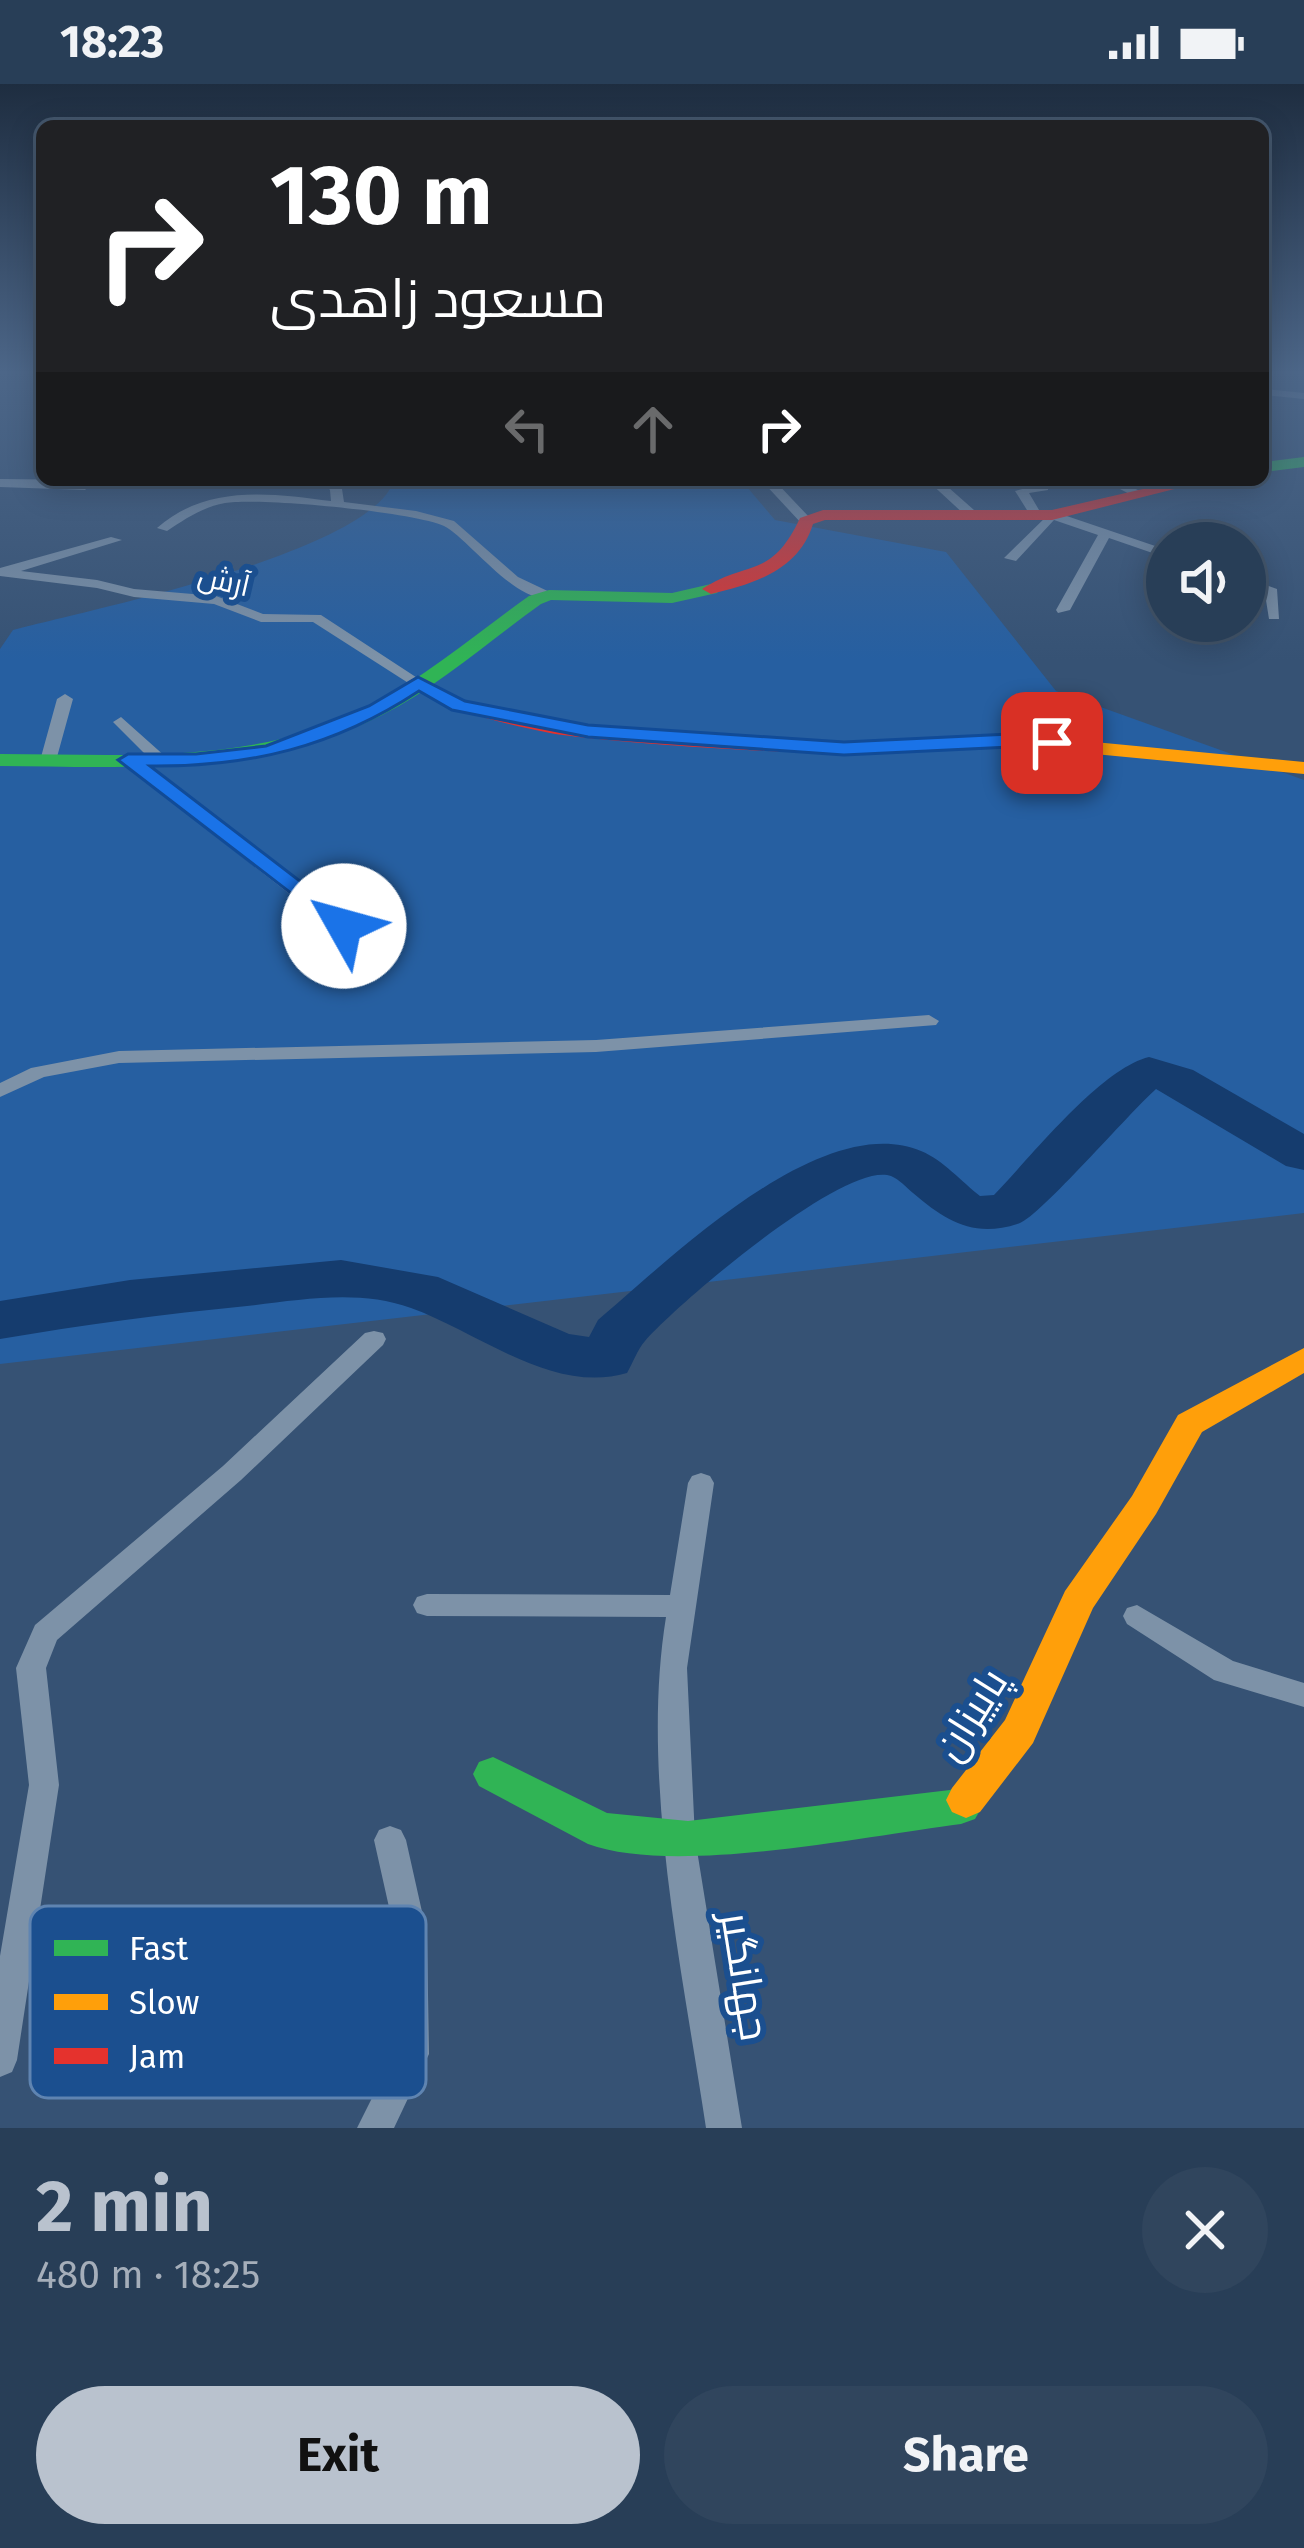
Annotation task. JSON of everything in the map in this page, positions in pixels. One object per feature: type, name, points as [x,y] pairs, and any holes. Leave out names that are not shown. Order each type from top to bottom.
[{"type":"street","points":[[0,483],[36,486]]},
{"type":"street","points":[[37,486],[85,486]]},
{"type":"street","points":[[334,486],[338,505]]},
{"type":"street","points":[[773,486],[806,520]]},
{"type":"street","points":[[940,486],[970,513]]},
{"type":"street","points":[[1122,486],[1141,495]]},
{"type":"street","points":[[806,520],[847,513],[1044,515],[1178,486]]},
{"type":"street","points":[[1044,487],[1021,491],[1044,515],[1146,548]]},
{"type":"street","points":[[163,529],[191,506],[220,498],[257,496],[416,514],[450,524],[513,580],[549,595],[672,598],[774,567],[802,543],[806,520]]},
{"type":"street","points":[[1011,558],[1044,515]]},
{"type":"street","points":[[1064,610],[1104,535]]},
{"type":"street","points":[[14,597],[0,574],[116,540]]},
{"type":"street","name":"آرش","points":[[0,574],[216,600],[261,618],[316,618],[418,683]]},
{"type":"street","points":[[1266,590],[1272,592],[1274,616]]},
{"type":"street","points":[[0,760],[232,758],[307,741],[376,710],[549,595]]},
{"type":"street","points":[[418,683],[459,706],[555,728],[634,736],[844,748],[1010,740],[1304,768]]},
{"type":"street","points":[[50,757],[65,700]]},
{"type":"street","points":[[121,722],[161,761]]},
{"type":"street","points":[[128,760],[344,926]]},
{"type":"street","points":[[0,1091],[38,1072],[119,1057],[596,1046],[929,1021]]},
{"type":"street","points":[[0,2060],[44,1785],[31,1668],[45,1633],[232,1473],[374,1339]]},
{"type":"street","name":"پاییزان","points":[[493,1774],[602,1831],[679,1838],[961,1806],[1019,1731],[1078,1601],[1144,1505],[1190,1424],[1304,1359]]},
{"type":"street","name":"جهانگیر","points":[[701,1483],[672,1669],[679,1838],[724,2128]]},
{"type":"street","points":[[427,1605],[682,1606]]},
{"type":"street","points":[[1137,1616],[1224,1671],[1304,1696]]},
{"type":"street","points":[[390,1840],[405,1906]]},
{"type":"street","points":[[375,2128],[390,2098]]},
{"type":"shaded area","points":[[390,486],[746,486],[775,520],[946,552],[1056,691],[1304,780],[1304,1213],[0,1364],[0,649],[13,630],[161,593],[284,554],[336,531],[375,506]]},
{"type":"waterway","points":[[0,1320],[130,1299],[341,1278],[419,1290],[559,1352],[607,1359],[618,1334],[713,1252],[796,1191],[837,1170],[873,1159],[904,1162],[970,1213],[1008,1210],[1149,1071],[1176,1080],[1304,1155]]},
{"type":"traffic: fast","points":[[0,760],[193,759],[287,745],[377,710],[535,600],[549,595],[672,598],[711,589]]},
{"type":"traffic: fast","points":[[493,1774],[602,1831],[688,1839],[961,1806],[966,1800]]},
{"type":"traffic: slow","points":[[915,745],[1010,740],[1304,768]]},
{"type":"traffic: slow","points":[[966,1800],[1019,1731],[1078,1601],[1144,1505],[1190,1424],[1304,1359]]},
{"type":"traffic: jam","points":[[711,589],[770,568],[793,548],[806,521],[823,515],[1052,515],[1176,486]]},
{"type":"traffic: jam","points":[[418,683],[459,706],[555,728],[844,748],[915,745]]},
{"type":"route","points":[[344,926],[128,760],[232,758],[270,752],[376,710],[418,683],[459,706],[555,728],[654,738],[844,748],[1010,740],[1052,743]]}]
